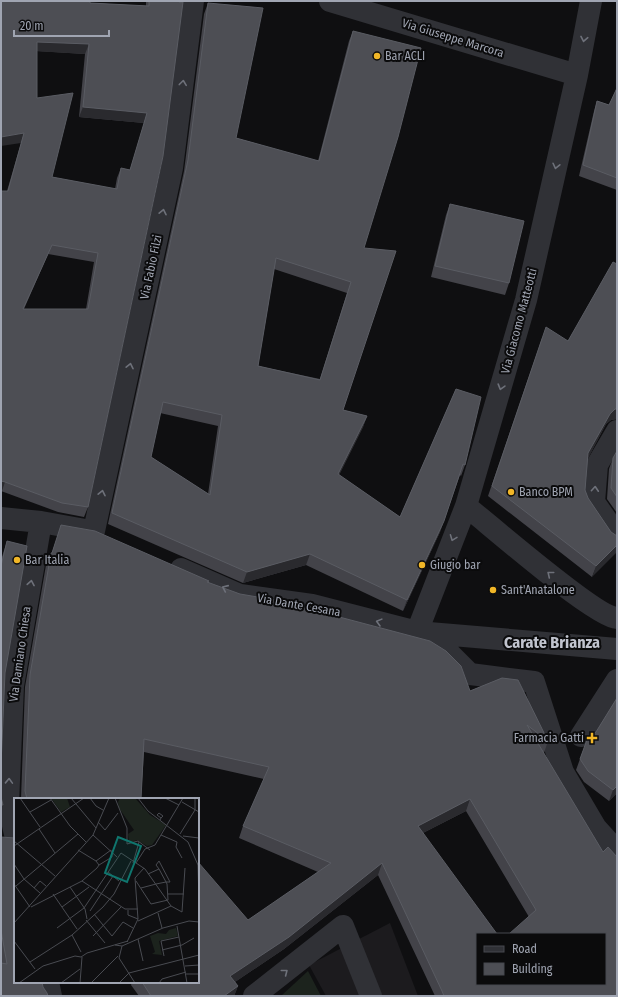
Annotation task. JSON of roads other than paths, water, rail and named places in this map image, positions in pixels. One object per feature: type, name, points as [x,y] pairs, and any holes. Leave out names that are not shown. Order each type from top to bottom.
[{"type":"street","name":"Via Fabio Filzi","points":[[41,522],[102,534],[172,168],[192,1]]},
{"type":"street","name":"Via Giuseppe Marcora","points":[[330,1],[386,9],[577,75]]},
{"type":"street","name":"Via Giacomo Matteotti","points":[[417,632],[466,506],[526,300],[577,75],[591,1]]},
{"type":"street","points":[[617,431],[597,465],[594,502],[617,535]]},
{"type":"street","points":[[466,506],[581,599],[610,618],[617,618]]},
{"type":"street","points":[[1,518],[41,522]]},
{"type":"street","name":"Via Damiano Chiesa","points":[[14,830],[8,804],[13,686],[41,522]]},
{"type":"street","name":"Via Dante Cesana","points":[[160,560],[240,595],[312,605],[417,632]]},
{"type":"street","points":[[417,632],[617,649]]},
{"type":"street","points":[[417,632],[449,653],[470,674],[534,682],[563,772],[596,828],[617,851]]},
{"type":"street","points":[[581,736],[617,680]]},
{"type":"street","points":[[254,996],[343,926],[371,996]]},
{"type":"street","points":[[48,983],[51,996]]},
{"type":"place","name":"Bar ACLI","points":[[377,56]]},
{"type":"place","name":"Banco BPM","points":[[511,492]]},
{"type":"place","name":"Bar Italia","points":[[17,560]]},
{"type":"place","name":"Giugio bar","points":[[422,565]]},
{"type":"place","name":"Sant'Anatalone","points":[[493,590]]},
{"type":"place","name":"Farmacia Gatti","points":[[592,738]]},
{"type":"district","name":"Carate Brianza","points":[[552,642]]}]
